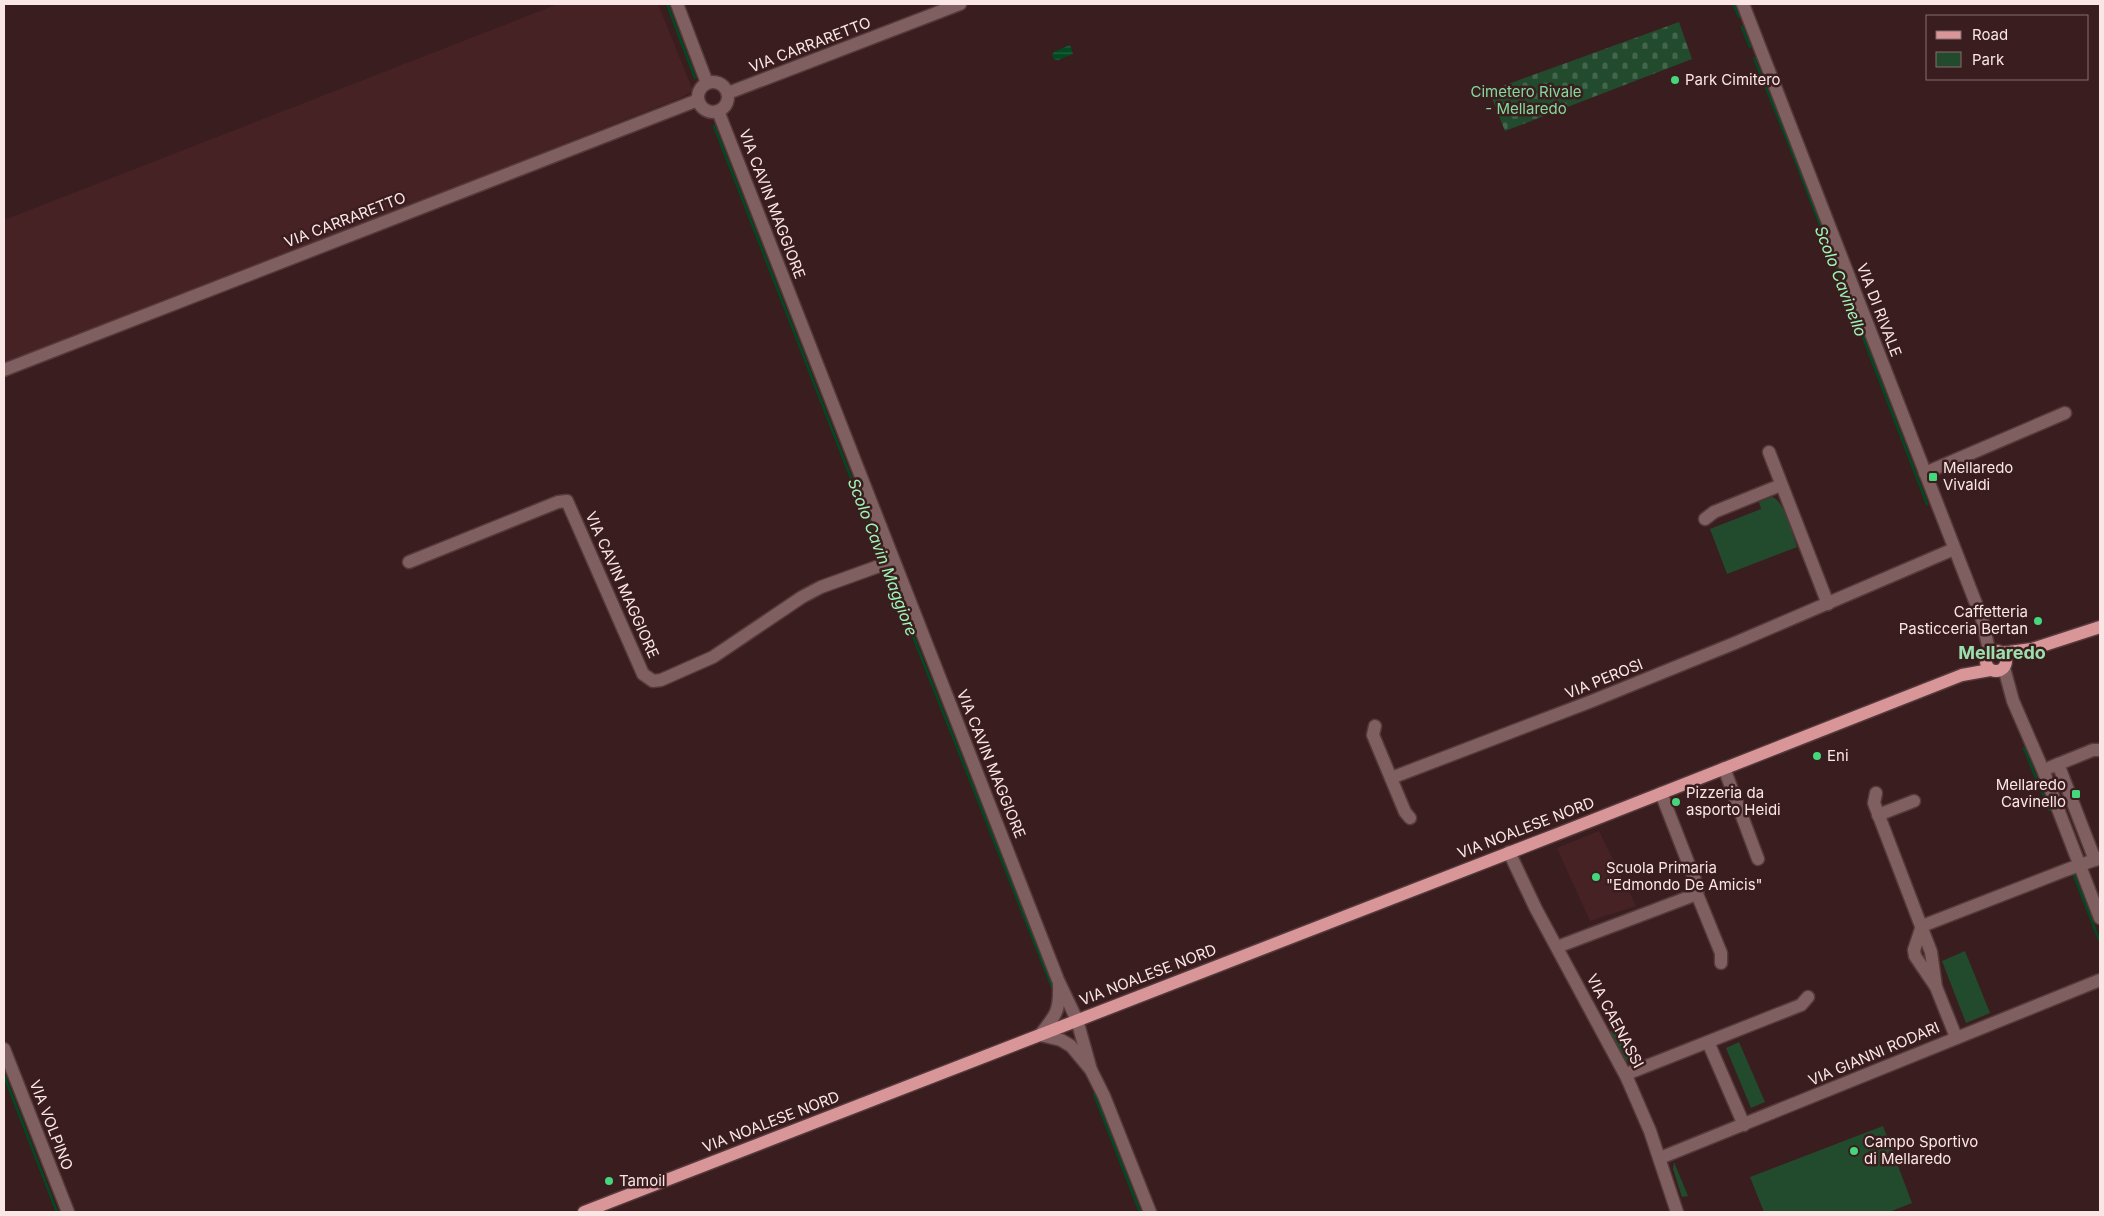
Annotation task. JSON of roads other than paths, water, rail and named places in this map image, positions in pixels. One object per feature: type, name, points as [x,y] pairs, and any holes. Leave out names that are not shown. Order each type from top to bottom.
[{"type":"main road","points":[[1996,662],[2032,648],[2100,627]]},
{"type":"main road","name":"VIA NOALESE NORD","points":[[584,1212],[1996,662]]},
{"type":"street","points":[[677,4],[707,83]]},
{"type":"street","name":"VIA CARRARETTO","points":[[728,93],[960,4]]},
{"type":"street","name":"VIA DI RIVALE","points":[[1743,4],[1985,628],[1996,662]]},
{"type":"street","points":[[707,83],[720,84],[728,93],[727,102],[718,111],[707,110],[698,100],[700,89],[707,83]]},
{"type":"street","name":"VIA CARRARETTO","points":[[4,370],[698,100]]},
{"type":"street","name":"VIA CAVIN MAGGIORE","points":[[718,111],[887,563],[1058,980],[1091,1070],[1104,1096],[1150,1212]]},
{"type":"street","points":[[1925,473],[2065,413]]},
{"type":"street","points":[[1769,452],[1828,604]]},
{"type":"street","points":[[1705,519],[1714,512],[1781,485]]},
{"type":"street","name":"VIA CAVIN MAGGIORE","points":[[410,562],[558,502],[566,502],[644,674],[653,681],[662,680],[713,657],[780,611],[821,587],[887,563]]},
{"type":"street","name":"VIA PEROSI","points":[[1391,778],[1592,701],[1828,604],[1954,548]]},
{"type":"street","points":[[1996,662],[2043,770],[2100,918]]},
{"type":"street","points":[[1375,726],[1373,735],[1405,812],[1410,818]]},
{"type":"street","points":[[2043,770],[2093,750],[2100,750]]},
{"type":"street","points":[[1922,926],[2098,859],[2058,764]]},
{"type":"street","points":[[1724,768],[1758,859]]},
{"type":"street","points":[[1661,793],[1698,888],[1697,894],[1721,953],[1721,962]]},
{"type":"street","points":[[1876,793],[1874,803],[1922,926],[1932,957],[1936,987],[1956,1037]]},
{"type":"street","points":[[1878,815],[1914,802]]},
{"type":"street","name":"VIA CAENASSI","points":[[1509,852],[1536,909],[1627,1078],[1660,1158],[1677,1212]]},
{"type":"street","points":[[1557,947],[1697,894]]},
{"type":"street","name":"VIA CAVIN MAGGIORE","points":[[1058,980],[1060,1004],[1073,1022]]},
{"type":"street","name":"VIA GIANNI RODARI","points":[[1660,1158],[2100,980]]},
{"type":"street","points":[[1627,1078],[1629,1073],[1801,1005],[1808,997]]},
{"type":"street","points":[[1040,1035],[1056,1014],[1060,1004]]},
{"type":"street","name":"VIA CAVIN MAGGIORE","points":[[1071,1046],[1068,1032],[1073,1022]]},
{"type":"street","name":"VIA CAVIN MAGGIORE","points":[[1040,1035],[1061,1040],[1071,1046],[1091,1070]]},
{"type":"street","points":[[1708,1042],[1744,1125]]},
{"type":"street","name":"VIA VOLPINO","points":[[4,1049],[68,1212]]},
{"type":"waterway","name":"Scolo Cavin Maggiore","points":[[667,4],[695,78]]},
{"type":"waterway","name":"Scolo Cavinello","points":[[1733,4],[1739,17]]},
{"type":"waterway","name":"Scolo Cavinello","points":[[1742,27],[1750,47]]},
{"type":"waterway","name":"Scolo Cavinello","points":[[1754,58],[1927,504]]},
{"type":"waterway","name":"Scolo Cavin Maggiore","points":[[714,126],[883,560]]},
{"type":"waterway","name":"Scolo Cavin Maggiore","points":[[886,568],[1052,987]]},
{"type":"waterway","name":"Scolo Cavinello","points":[[2024,748],[2049,810]]},
{"type":"waterway","name":"Scolo Cavinello","points":[[2073,873],[2100,942]]},
{"type":"waterway","points":[[4,1075],[57,1212]]},
{"type":"waterway","name":"Scolo Cavin Maggiore","points":[[1094,1094],[1140,1212]]},
{"type":"place","name":"Park Cimitero","points":[[1675,80]]},
{"type":"place","name":"Mellaredo Vivaldi","points":[[1933,477]]},
{"type":"place","name":"Caffetteria Pasticceria Bertan","points":[[2038,621]]},
{"type":"place","name":"Eni","points":[[1817,756]]},
{"type":"place","name":"Mellaredo Cavinello","points":[[2076,794]]},
{"type":"place","name":"Pizzeria da asporto Heidi","points":[[1676,802]]},
{"type":"place","name":"Scuola Primaria \"Edmondo De Amicis\"","points":[[1596,877]]},
{"type":"place","name":"Campo Sportivo di Mellaredo","points":[[1854,1151]]},
{"type":"place","name":"Tamoil","points":[[609,1181]]},
{"type":"district","name":"Mellaredo","points":[[2002,653]]},
{"type":"park label","name":"Cimetero Rivale - Mellaredo","points":[[1526,100]]}]
